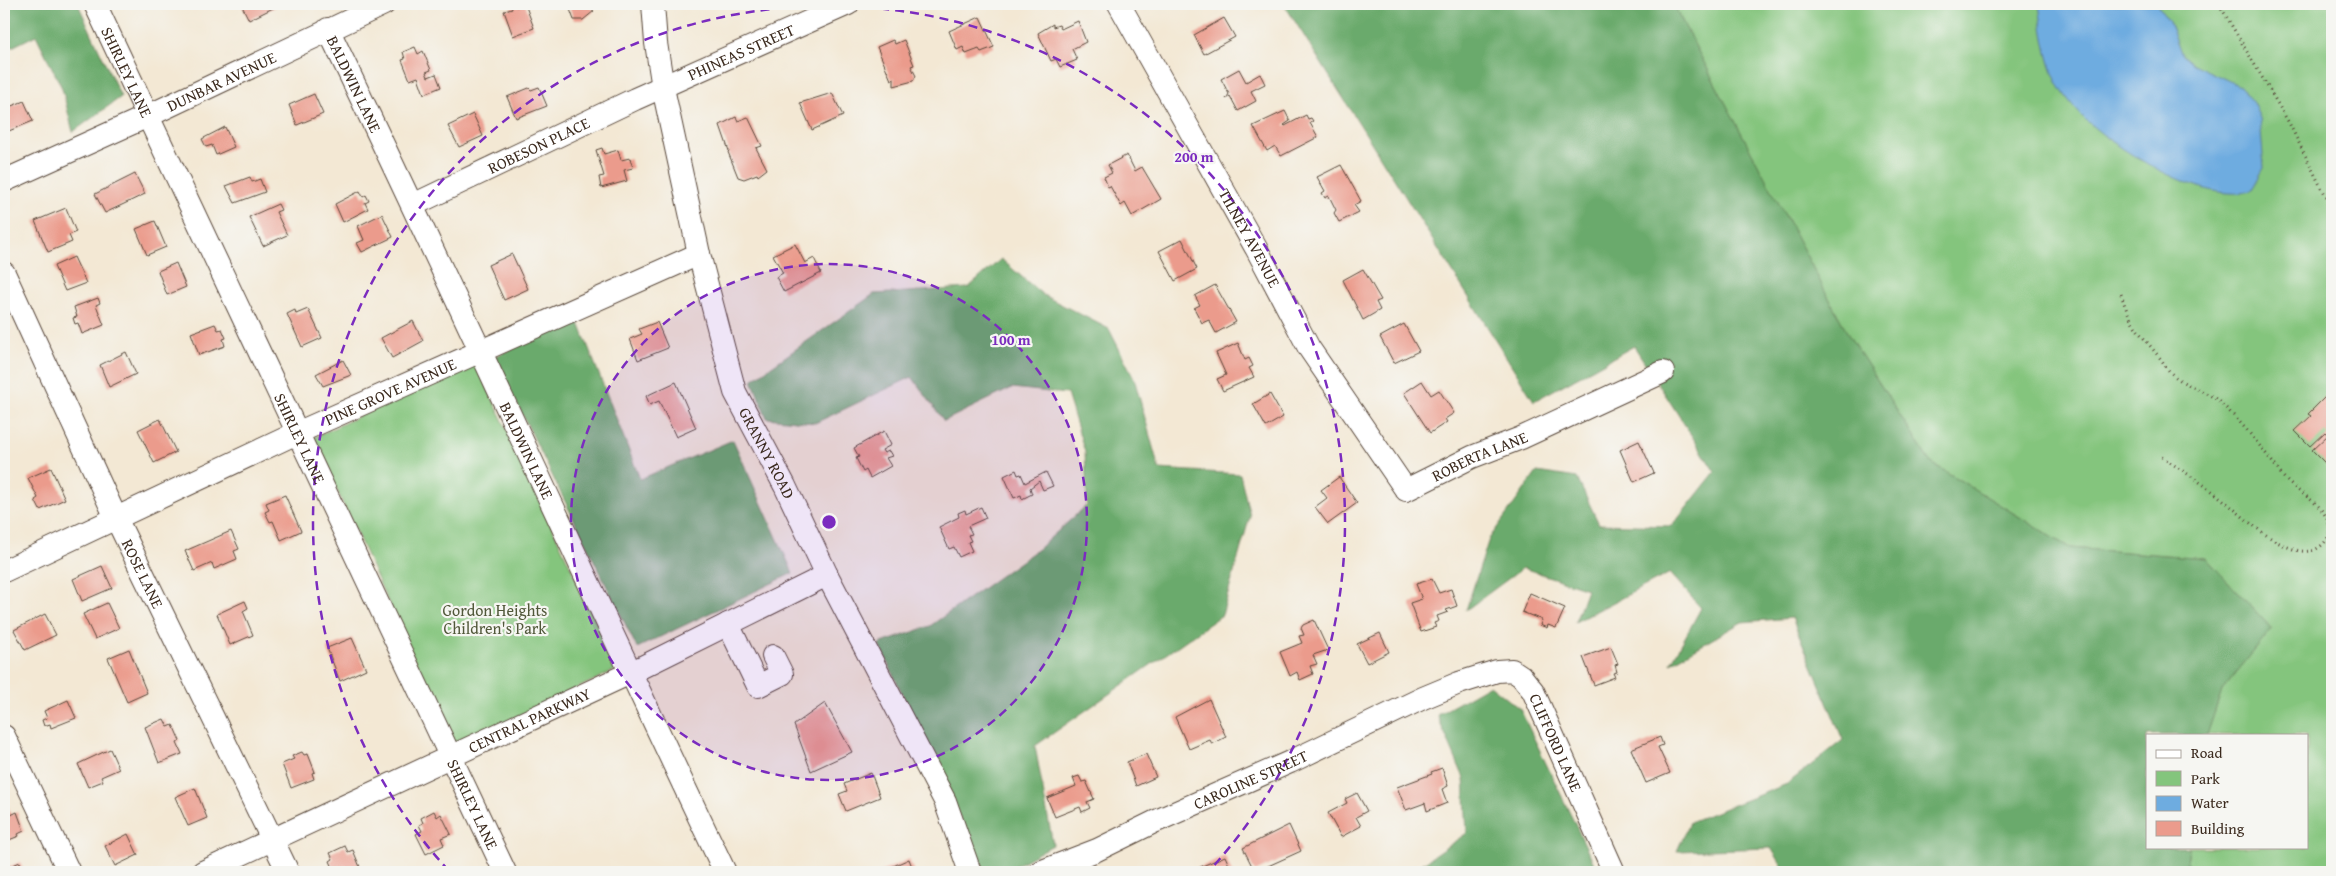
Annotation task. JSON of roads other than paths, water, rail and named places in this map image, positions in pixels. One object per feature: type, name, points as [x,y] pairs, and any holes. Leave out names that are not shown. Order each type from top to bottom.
[{"type":"street","name":"SHIRLEY LANE","points":[[95,4],[299,432],[505,872]]},
{"type":"street","name":"DUNBAR AVENUE","points":[[4,181],[148,116],[384,4]]},
{"type":"street","name":"GRANNY ROAD","points":[[653,4],[656,43],[663,88],[699,254],[735,392],[789,494],[827,575],[945,801],[970,872]]},
{"type":"street","name":"PHINEAS STREET","points":[[663,88],[848,4]]},
{"type":"street","name":"TILNEY AVENUE","points":[[1119,4],[1256,248],[1309,348],[1339,391]]},
{"type":"street","name":"BALDWIN LANE","points":[[328,29],[413,205],[479,352],[630,673],[726,872]]},
{"type":"street","name":"ROBESON PLACE","points":[[413,205],[663,88]]},
{"type":"street","name":"PINE GROVE AVENUE","points":[[4,571],[299,432],[699,254]]},
{"type":"street","name":"ROSE LANE","points":[[4,273],[116,518],[288,872]]},
{"type":"street","name":"ROBERTA LANE","points":[[1339,391],[1406,490],[1472,457],[1521,438],[1663,372]]},
{"type":"street","name":"CENTRAL PARKWAY","points":[[203,872],[630,673],[827,575]]},
{"type":"street","points":[[728,624],[758,686],[782,674],[773,656]]},
{"type":"street","name":"CLIFFORD LANE","points":[[1459,683],[1497,671],[1512,670],[1521,676],[1533,691],[1614,872]]},
{"type":"street","name":"CAROLINE STREET","points":[[1040,872],[1097,850],[1154,822],[1290,762],[1423,698],[1459,683]]},
{"type":"street","points":[[4,736],[68,872]]},
{"type":"water","points":[[2039,4],[2157,4],[2169,21],[2182,55],[2193,64],[2240,86],[2253,103],[2260,118],[2264,168],[2251,191],[2233,193],[2213,191],[2170,175],[2128,152],[2090,124],[2069,101],[2053,73],[2045,44]]},
{"type":"park label","name":"Gordon Heights Children's Park","points":[[495,619]]}]
